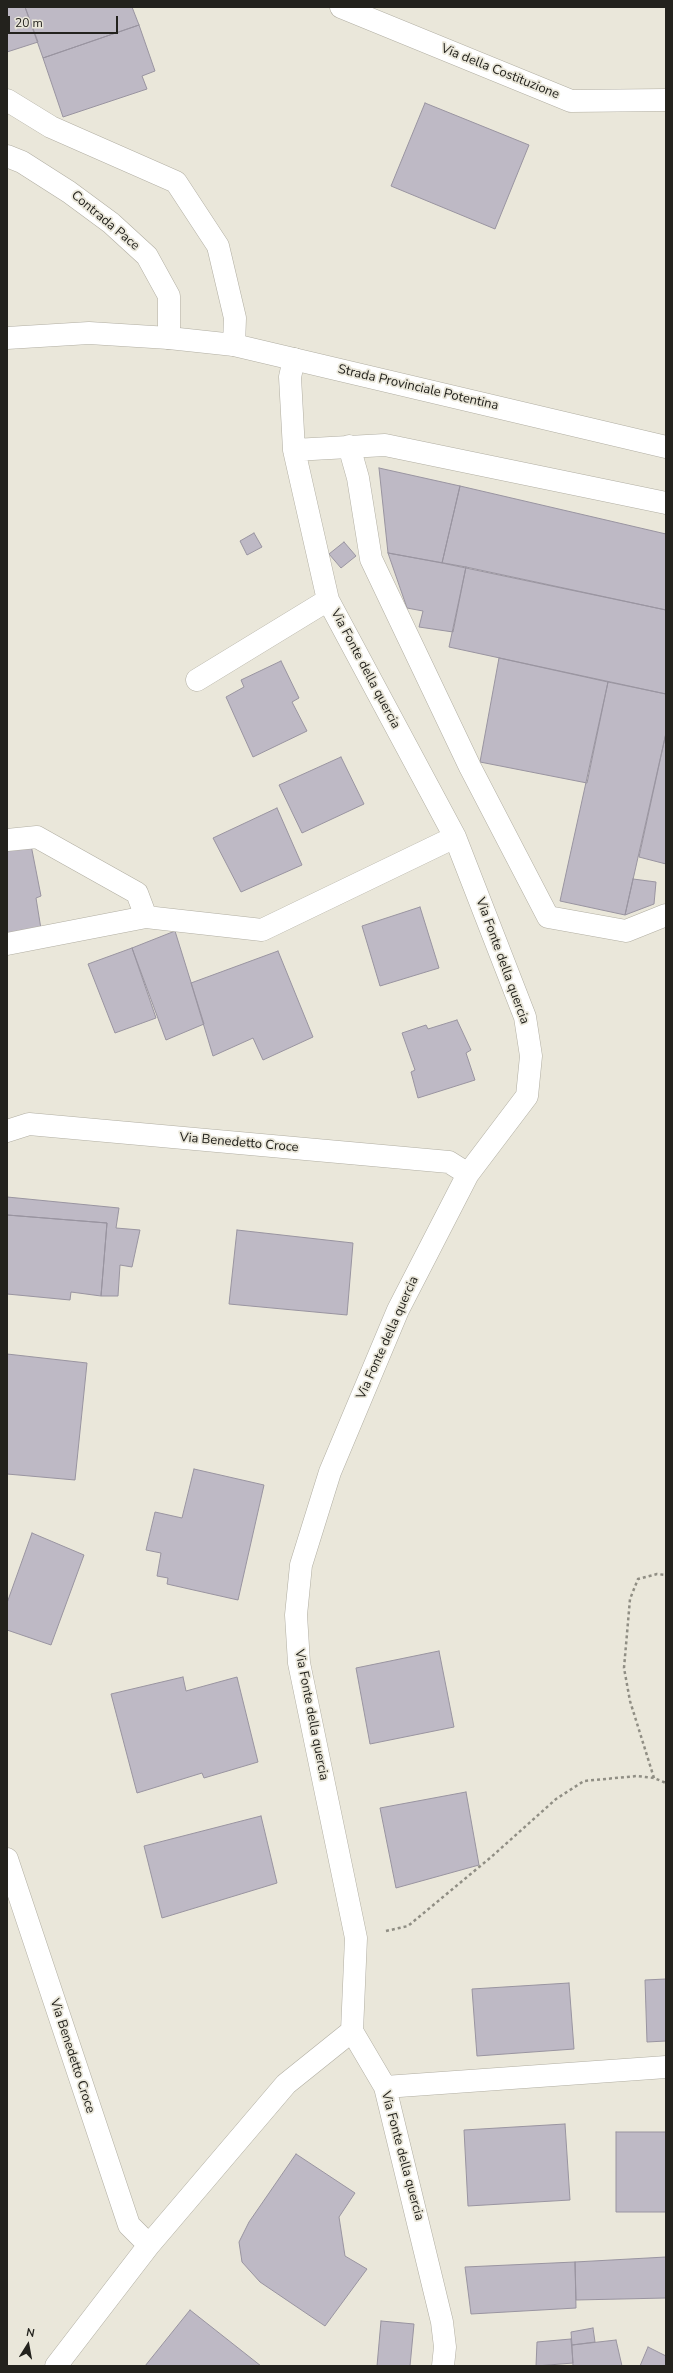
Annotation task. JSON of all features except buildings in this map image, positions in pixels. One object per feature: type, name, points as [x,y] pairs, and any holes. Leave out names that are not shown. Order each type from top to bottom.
[{"type":"street","name":"Via della Costituzione","points":[[341,7],[571,101],[666,100]]},
{"type":"street","points":[[7,100],[51,127],[176,182],[218,246],[235,318],[234,345]]},
{"type":"street","name":"Contrada Pace","points":[[7,156],[22,162],[69,192],[111,223],[147,256],[169,296],[169,338]]},
{"type":"street","name":"Strada Provinciale Potentina","points":[[7,338],[89,333],[169,338],[234,345],[666,447]]},
{"type":"street","name":"Via Fonte della quercia","points":[[294,359],[290,377],[294,450],[328,600],[454,837],[525,1017],[531,1056],[527,1096],[468,1174],[398,1310],[330,1472],[301,1565],[296,1615],[299,1663],[356,1938],[352,2031],[384,2087],[419,2220],[442,2322],[445,2347],[443,2366]]},
{"type":"street","points":[[294,450],[385,445],[666,503]]},
{"type":"street","points":[[349,446],[358,478],[371,559],[470,767],[548,917],[626,931],[666,915]]},
{"type":"street","points":[[197,680],[328,600]]},
{"type":"street","points":[[7,840],[37,837],[50,844],[137,893],[146,917]]},
{"type":"street","points":[[7,944],[146,917],[262,930],[454,837]]},
{"type":"street","name":"Via Benedetto Croce","points":[[7,1131],[29,1124],[449,1162],[468,1174]]},
{"type":"street","name":"Via Benedetto Croce","points":[[7,1859],[129,2225],[149,2245]]},
{"type":"street","points":[[56,2366],[149,2245],[286,2084],[352,2031]]},
{"type":"street","points":[[384,2087],[666,2067]]},
{"type":"path","points":[[654,1778],[630,1701],[624,1668],[630,1599],[638,1579],[658,1574],[666,1575]]},
{"type":"path","points":[[356,1938],[408,1926],[490,1858],[556,1799],[584,1781],[608,1777],[654,1778],[666,1783]]}]
